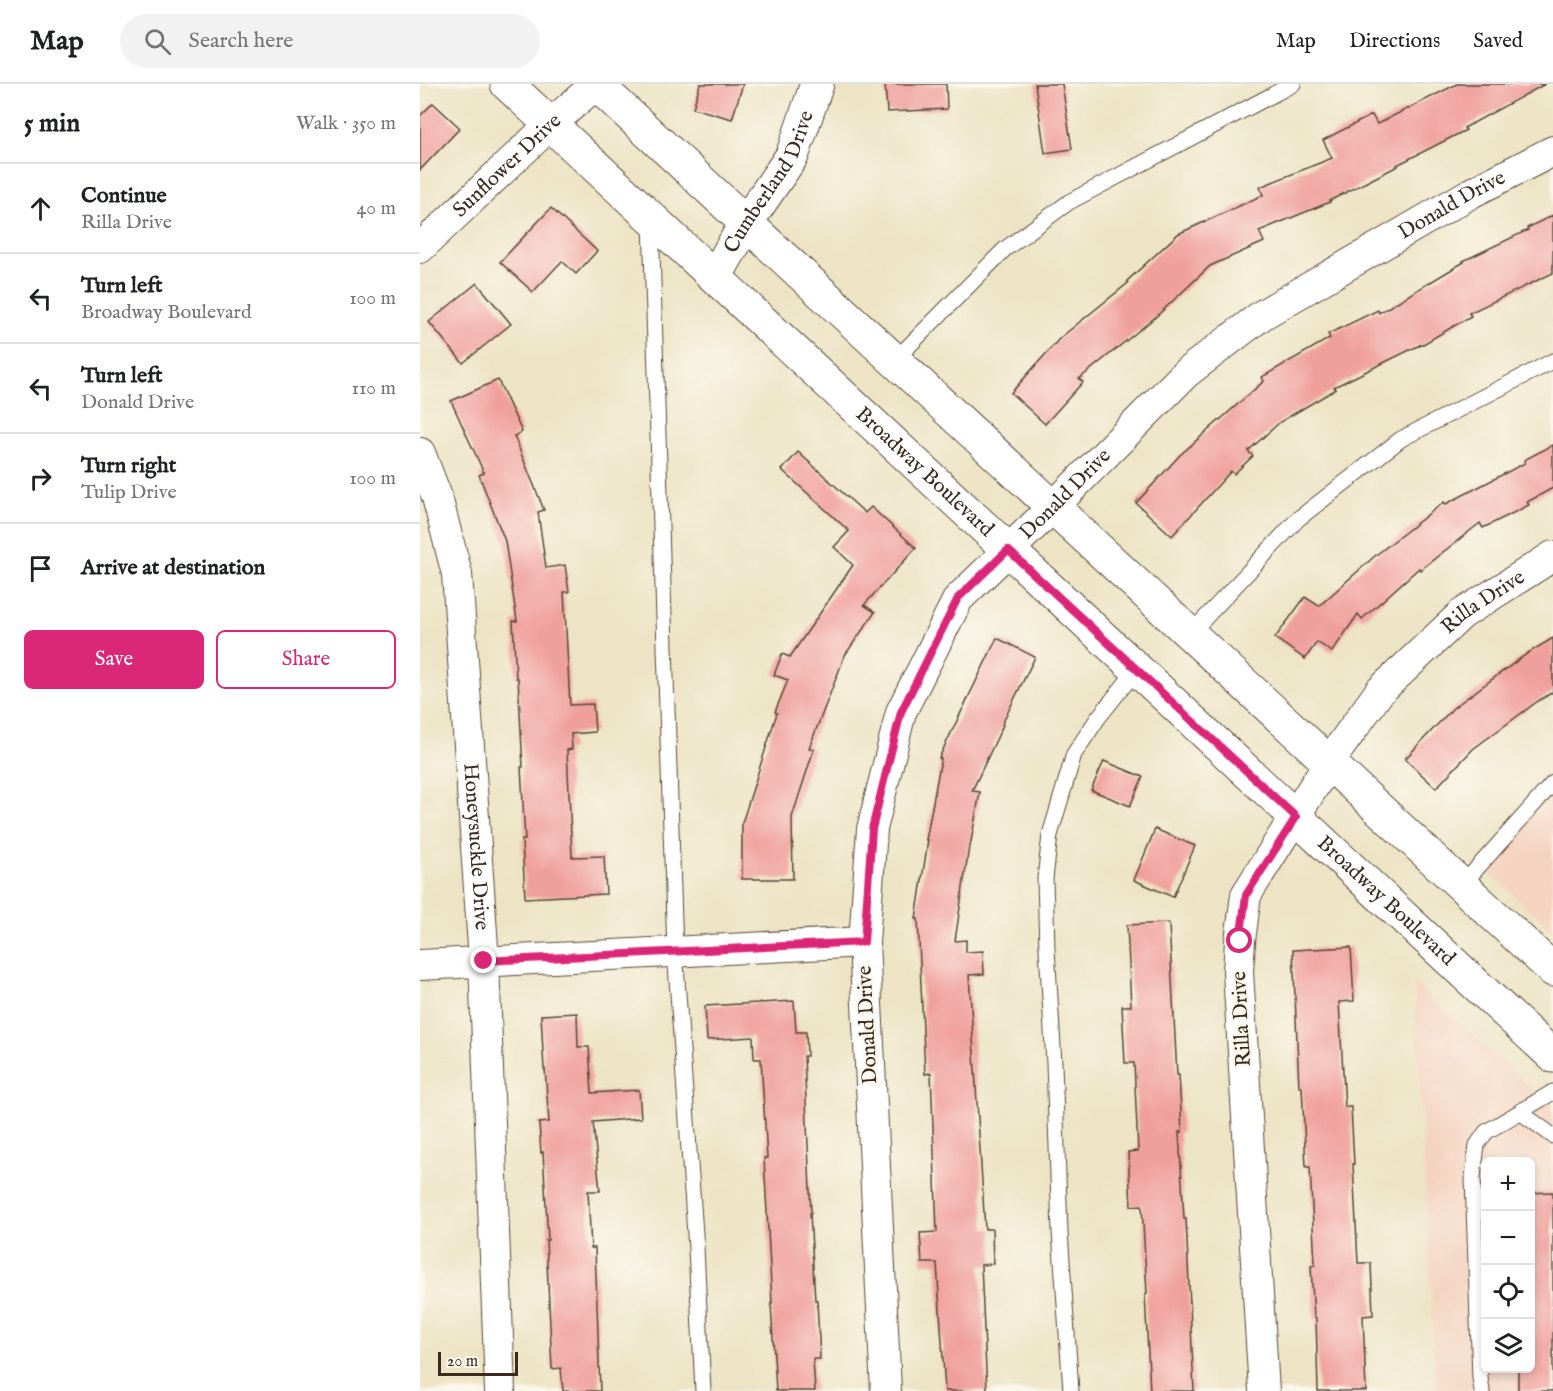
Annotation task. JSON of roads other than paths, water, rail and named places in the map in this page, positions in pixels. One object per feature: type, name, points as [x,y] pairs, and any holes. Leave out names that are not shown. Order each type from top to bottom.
[{"type":"main road","name":"Broadway Boulevard","points":[[507,84],[1553,1056]]},
{"type":"main road","points":[[596,84],[1553,970]]},
{"type":"main road","name":"Cumberland Drive","points":[[715,277],[746,223],[792,156],[817,84]]},
{"type":"street","name":"Sunflower Drive","points":[[420,248],[596,84]]},
{"type":"street","name":"Donald Drive","points":[[886,1391],[864,942],[872,829],[901,712],[958,598],[1053,507],[1186,373],[1262,315],[1471,193],[1553,152]]},
{"type":"street","name":"Honeysuckle Drive","points":[[420,453],[437,497],[457,574],[484,961],[500,1391]]},
{"type":"street","name":"Rilla Drive","points":[[1264,1391],[1238,972],[1246,895],[1329,762],[1380,691],[1462,614],[1553,556]]},
{"type":"street","points":[[420,965],[864,942]]},
{"type":"lane","points":[[895,360],[1005,249],[1069,202],[1293,84]]},
{"type":"lane","points":[[651,218],[675,951],[696,1248],[703,1391]]},
{"type":"lane","points":[[1190,634],[1298,519],[1401,439],[1553,361]]},
{"type":"lane","points":[[1071,1391],[1060,1232],[1045,879],[1050,835],[1074,754],[1098,718],[1137,669]]},
{"type":"lane","points":[[1462,885],[1553,783]]},
{"type":"lane","points":[[1482,1391],[1473,1178],[1477,1145],[1486,1132],[1553,1092]]},
{"type":"lane","points":[[1520,1112],[1553,1136]]}]
